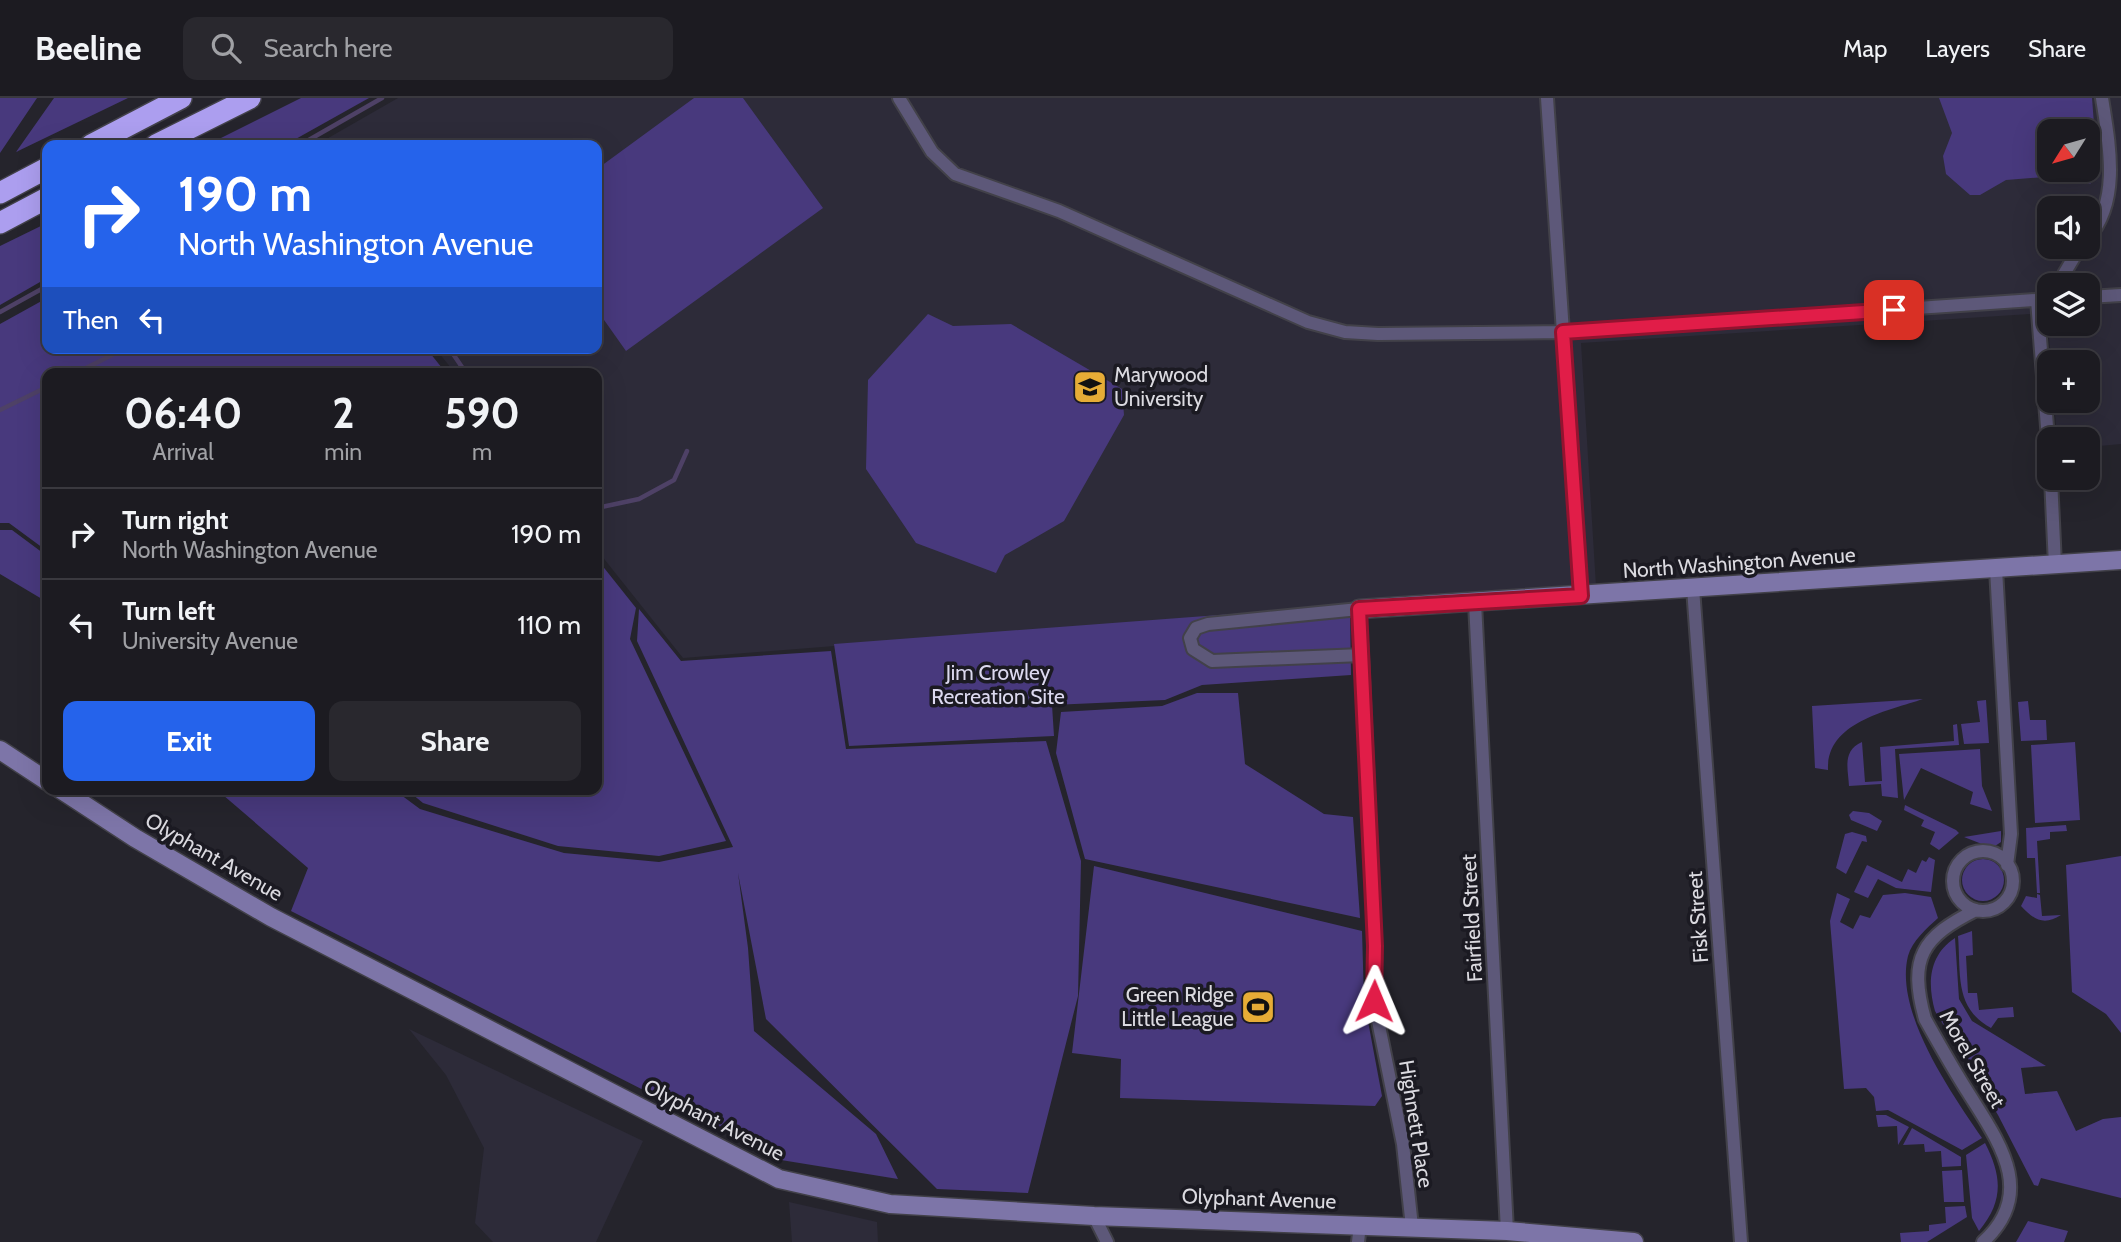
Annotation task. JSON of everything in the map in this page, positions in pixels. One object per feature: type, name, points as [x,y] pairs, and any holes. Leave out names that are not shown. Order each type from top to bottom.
[{"type":"highway","points":[[101,140],[181,98]]},
{"type":"highway","points":[[166,140],[250,98]]},
{"type":"highway","points":[[0,193],[42,171]]},
{"type":"highway","points":[[0,223],[42,201]]},
{"type":"street","points":[[899,98],[932,152],[955,174],[1059,211],[1308,322],[1345,332],[1563,332],[2037,300]]},
{"type":"street","points":[[1547,98],[1581,596]]},
{"type":"street","points":[[2100,220],[2109,181],[2102,98]]},
{"type":"street","points":[[2100,296],[2121,295]]},
{"type":"street","points":[[2044,336],[2048,427]]},
{"type":"street","points":[[2051,490],[2055,565]]},
{"type":"street","name":"North Washington Avenue","points":[[1359,609],[2121,560]]},
{"type":"street","name":"Morel Street","points":[[1983,1242],[1996,1230],[2003,1217],[2011,1188],[2008,1164],[1925,1019],[1918,996],[1917,973],[1921,955],[1932,937],[1946,924],[1976,910],[1990,910],[2006,900],[2012,883],[2007,865],[2011,834],[1996,569]]},
{"type":"street","name":"Fisk Street","points":[[1693,588],[1741,1242]]},
{"type":"street","name":"Fairfield Street","points":[[1475,603],[1507,1231]]},
{"type":"street","points":[[1359,609],[1208,624],[1196,628],[1190,638],[1193,649],[1212,661],[1362,655]]},
{"type":"street","name":"Highnett Place","points":[[1359,609],[1375,946],[1374,1001],[1403,1144],[1412,1227]]},
{"type":"street","points":[[0,750],[42,778]]},
{"type":"street","name":"Olyphant Avenue","points":[[69,795],[135,838],[271,917],[779,1180],[890,1204],[1359,1233],[1412,1227],[1507,1231],[1634,1242]]},
{"type":"street","points":[[1976,910],[1961,901],[1956,893],[1953,883],[1958,864],[1966,856],[1984,851],[1993,853],[2007,865]]},
{"type":"street","points":[[1094,1216],[1107,1242]]},
{"type":"shaded area","name":"Marywood University","points":[[398,98],[2121,98],[2121,444],[2100,446],[2100,427],[2056,427],[2055,413],[2100,413],[2100,350],[2050,350],[2049,336],[2100,336],[2100,273],[2037,273],[2037,314],[1581,343],[1596,586],[683,658],[602,556],[602,368],[451,368],[440,354],[602,354],[602,140],[325,140]]},
{"type":"shaded area","points":[[409,1029],[643,1141],[596,1242],[493,1242],[475,1223],[484,1148],[446,1075]]},
{"type":"shaded area","points":[[789,1202],[877,1222],[878,1242],[792,1242]]},
{"type":"green space","points":[[0,98],[37,98],[0,153]]},
{"type":"green space","points":[[54,98],[128,98],[16,152]]},
{"type":"green space","points":[[301,98],[369,98],[294,140],[217,140]]},
{"type":"green space","points":[[694,98],[743,98],[823,208],[626,351],[602,317],[602,165]]},
{"type":"green space","points":[[1939,98],[2092,98],[2094,119],[2037,119],[2037,178],[2006,180],[1980,195],[1970,195],[1946,174],[1943,156],[1952,133]]},
{"type":"green space","points":[[42,225],[42,281],[0,305],[0,246]]},
{"type":"green space","points":[[42,301],[42,354],[431,354],[442,368],[42,368],[42,547],[9,523],[0,523],[0,324]]},
{"type":"green space","points":[[928,314],[953,326],[1011,324],[1122,389],[1124,415],[1064,521],[1005,555],[996,573],[916,543],[866,469],[868,380]]},
{"type":"green space","points":[[0,530],[12,530],[42,552],[42,599],[0,574]]},
{"type":"green space","points":[[602,565],[636,608],[630,639],[726,841],[659,856],[558,846],[423,803],[413,795],[602,795]]},
{"type":"green space","name":"Jim Crowley Recreation Site","points":[[1350,605],[1351,675],[1202,685],[1165,700],[1052,705],[1054,736],[849,746],[834,644]]},
{"type":"green space","points":[[639,609],[681,661],[831,651],[846,749],[1046,741],[1081,861],[1078,996],[1028,1193],[937,1189],[766,1019],[738,873],[748,948],[754,1031],[876,1134],[898,1179],[781,1160],[291,911],[308,868],[223,795],[401,795],[420,809],[564,853],[659,862],[733,847],[637,641]]},
{"type":"green space","points":[[1197,693],[1238,693],[1245,764],[1324,814],[1353,817],[1360,918],[1085,859],[1056,753],[1061,712],[1162,706]]},
{"type":"green space","points":[[1923,699],[1862,721],[1837,740],[1830,754],[1828,770],[1815,768],[1812,706]]},
{"type":"green space","points":[[1986,700],[1989,743],[1964,744],[1961,724],[1980,722],[1977,701]]},
{"type":"green space","points":[[2028,701],[2030,720],[2046,720],[2047,740],[2021,741],[2018,702]]},
{"type":"green space","points":[[1957,724],[1959,745],[1895,749],[1898,798],[1882,796],[1881,784],[1849,786],[1849,755],[1851,750],[1862,742],[1865,782],[1882,781],[1880,747],[1954,741],[1953,725]]},
{"type":"green space","points":[[2075,742],[2080,820],[2035,823],[2031,745]]},
{"type":"green space","points":[[1980,749],[1982,786],[1992,811],[1970,804],[1973,792],[1921,768],[1904,800],[1899,754]]},
{"type":"green space","points":[[1905,805],[1959,833],[1939,850],[1930,844],[1935,832],[1921,826],[1924,820],[1904,810]]},
{"type":"green space","points":[[1853,811],[1869,813],[1882,821],[1877,831],[1851,820],[1849,815]]},
{"type":"green space","points":[[2066,825],[2067,831],[2050,832],[2050,839],[2037,841],[2040,893],[2037,893],[2035,858],[2027,858],[2026,828]]},
{"type":"green space","points":[[2001,831],[2001,842],[1992,848],[1964,837]]},
{"type":"green space","points":[[1852,832],[1866,836],[1867,842],[1862,841],[1846,874],[1836,868],[1845,834]]},
{"type":"green space","points":[[2121,856],[2121,1033],[2106,1014],[2072,992],[2066,865]]},
{"type":"green space","points":[[1929,857],[1935,860],[1931,892],[1896,888],[1878,879],[1868,898],[1854,892],[1867,865],[1902,882],[1908,869],[1916,873],[1922,860],[1926,862]]},
{"type":"green space","points":[[1983,859],[1998,865],[2004,880],[1998,895],[1983,901],[1968,895],[1962,880],[1968,865]]},
{"type":"green space","points":[[1094,866],[1362,931],[1364,1000],[1382,1096],[1375,1106],[1120,1098],[1121,1059],[1072,1053]]},
{"type":"green space","points":[[1837,893],[1850,899],[1840,922],[1853,929],[1860,915],[1870,918],[1883,895],[1905,893],[1931,897],[1938,918],[1913,945],[1908,956],[1906,978],[1909,1002],[1928,1052],[1982,1138],[1962,1150],[1888,1110],[1876,1111],[1874,1097],[1866,1088],[1844,1089],[1830,921]]},
{"type":"green space","points":[[2037,894],[2040,895],[2042,916],[2061,915],[2044,921],[2026,911],[2021,906],[2026,896],[2037,898]]},
{"type":"green space","points":[[1972,931],[1973,955],[1966,956],[1968,993],[1977,993],[1979,1010],[2013,1007],[2014,1017],[1998,1018],[1991,1028],[1971,1010],[1962,988],[1958,936]]},
{"type":"green space","points":[[1955,938],[1959,999],[1972,1021],[2046,1066],[2021,1068],[2025,1094],[2057,1091],[2076,1131],[2103,1119],[2121,1117],[2121,1198],[2041,1178],[2038,1186],[2034,1185],[1998,1115],[1935,1011],[1931,990],[1932,970],[1940,953]]},
{"type":"green space","points":[[1876,1115],[1886,1115],[1909,1127],[1898,1145],[1897,1126],[1878,1127]]},
{"type":"green space","points":[[1912,1128],[1961,1157],[1961,1166],[1942,1167],[1941,1151],[1925,1152],[1924,1144],[1903,1145]]},
{"type":"green space","points":[[1985,1143],[1995,1166],[1998,1188],[1993,1209],[1979,1231],[1972,1218],[1966,1155]]},
{"type":"green space","points":[[1962,1170],[1964,1202],[1944,1202],[1942,1171]]},
{"type":"green space","points":[[1965,1206],[1967,1217],[1927,1242],[1901,1242],[1900,1233],[1929,1231],[1929,1225],[1946,1223],[1945,1207]]},
{"type":"green space","points":[[2028,1221],[2068,1231],[2064,1242],[2016,1242]]},
{"type":"waterway","points":[[309,140],[382,98]]},
{"type":"waterway","points":[[0,312],[42,289]]},
{"type":"waterway","points":[[86,368],[114,354]]},
{"type":"waterway","points":[[453,354],[463,368]]},
{"type":"waterway","points":[[0,410],[42,389]]},
{"type":"waterway","points":[[602,507],[639,499],[674,480],[687,451]]},
{"type":"place","name":"Marywood University","points":[[1090,387]]},
{"type":"place","name":"Green Ridge Little League","points":[[1258,1007]]},
{"type":"route","points":[[1374,1001],[1375,946],[1359,609],[1581,596],[1563,332],[1894,310]]}]
